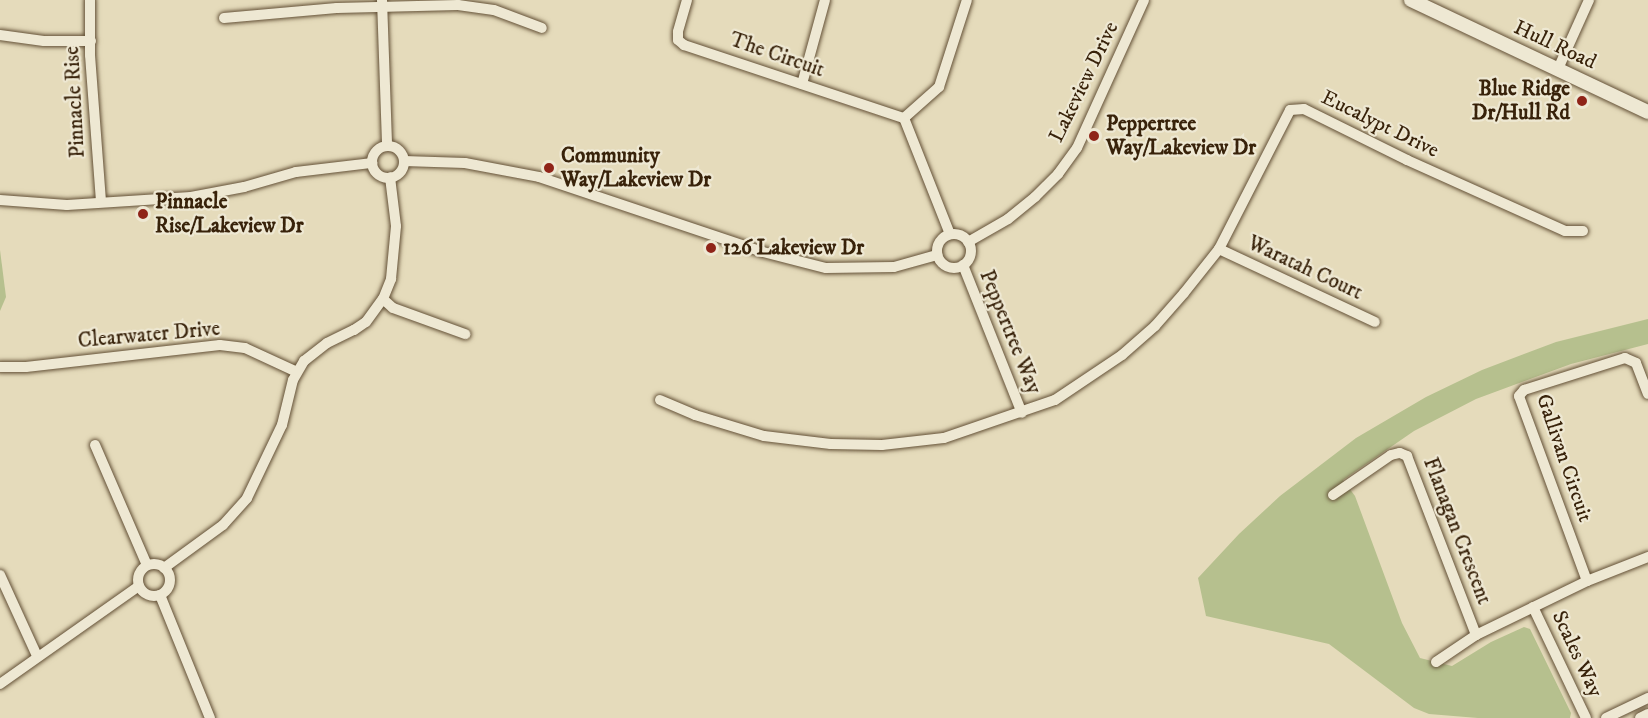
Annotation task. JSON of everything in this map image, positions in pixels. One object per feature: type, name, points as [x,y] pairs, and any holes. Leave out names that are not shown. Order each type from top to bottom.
[{"type":"main road","name":"Hull Road","points":[[1411,0],[1648,112]]},
{"type":"street","name":"Pinnacle Rise","points":[[90,0],[100,202]]},
{"type":"street","name":"The Circuit","points":[[687,0],[678,32],[678,40],[684,45],[904,118]]},
{"type":"street","points":[[802,84],[825,0]]},
{"type":"street","points":[[950,234],[904,118],[939,87],[967,0]]},
{"type":"street","name":"Lakeview Drive","points":[[968,242],[1008,219],[1035,197],[1058,174],[1077,148],[1144,0]]},
{"type":"street","points":[[1558,69],[1589,0]]},
{"type":"street","points":[[224,18],[382,3],[458,4],[494,10],[542,27]]},
{"type":"street","points":[[382,3],[387,146]]},
{"type":"street","points":[[0,35],[44,41],[91,41]]},
{"type":"street","name":"Eucalypt Drive","points":[[660,400],[695,415],[764,436],[831,444],[882,445],[944,438],[1055,400],[1122,355],[1155,326],[1220,249],[1290,110],[1304,109],[1407,160],[1565,231],[1583,231]]},
{"type":"street","points":[[387,146],[398,150],[404,161],[400,172],[390,177],[379,175],[372,163],[377,150],[387,146]]},
{"type":"street","points":[[404,161],[465,162],[540,177],[763,252],[826,268],[894,267],[937,255]]},
{"type":"street","points":[[0,200],[67,205],[219,193],[296,172],[372,163]]},
{"type":"street","points":[[164,568],[223,525],[247,498],[282,424],[288,396],[297,372],[314,351],[366,322],[383,299],[390,279],[396,226],[390,177]]},
{"type":"street","points":[[950,234],[961,235],[968,242],[971,252],[963,265],[947,266],[937,255],[941,239],[950,234]]},
{"type":"street","name":"Waratah Court","points":[[1220,249],[1374,322]]},
{"type":"street","name":"Peppertree Way","points":[[963,265],[1022,413]]},
{"type":"street","points":[[383,299],[393,308],[465,334]]},
{"type":"street","name":"Clearwater Drive","points":[[0,367],[26,367],[220,345],[245,348],[297,372]]},
{"type":"street","name":"Gallivan Circuit","points":[[1587,580],[1520,400],[1520,394],[1628,358],[1636,363],[1648,394]]},
{"type":"street","points":[[95,445],[147,566]]},
{"type":"street","name":"Flanagan Crescent","points":[[1333,495],[1391,455],[1400,453],[1407,456],[1476,635]]},
{"type":"street","points":[[1436,662],[1476,635],[1587,580],[1648,557]]},
{"type":"street","points":[[156,564],[164,568],[170,577],[168,588],[160,595],[151,596],[144,593],[139,586],[138,578],[141,570],[147,566],[156,564]]},
{"type":"street","points":[[0,575],[38,656]]},
{"type":"street","points":[[0,684],[139,586]]},
{"type":"street","points":[[160,595],[210,718]]},
{"type":"street","name":"Scales Way","points":[[1533,607],[1586,718]]},
{"type":"street","points":[[1606,718],[1648,698]]},
{"type":"street","points":[[1640,718],[1648,714]]},
{"type":"green space","points":[[0,250],[6,297],[0,311]]},
{"type":"green space","points":[[1648,319],[1648,344],[1571,364],[1476,399],[1414,431],[1343,480],[1355,496],[1402,623],[1420,658],[1452,666],[1491,642],[1524,627],[1530,629],[1571,713],[1570,718],[1478,718],[1429,714],[1414,708],[1329,644],[1206,616],[1198,578],[1239,534],[1280,496],[1356,438],[1426,397],[1482,370],[1556,342]]},
{"type":"place","name":"Blue Ridge Dr/Hull Rd","points":[[1582,101]]},
{"type":"place","name":"Peppertree Way/Lakeview Dr","points":[[1094,136]]},
{"type":"place","name":"Community Way/Lakeview Dr","points":[[549,168]]},
{"type":"place","name":"Pinnacle Rise/Lakeview Dr","points":[[143,214]]},
{"type":"place","name":"126 Lakeview Dr","points":[[711,248]]}]
